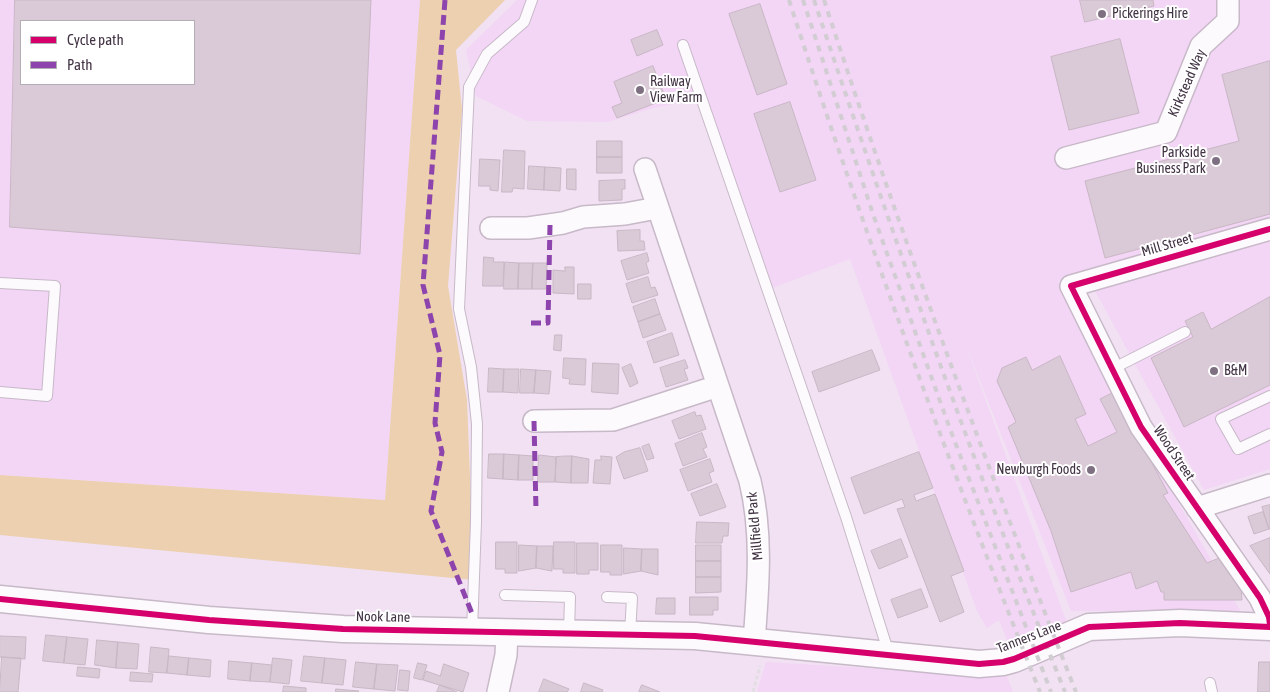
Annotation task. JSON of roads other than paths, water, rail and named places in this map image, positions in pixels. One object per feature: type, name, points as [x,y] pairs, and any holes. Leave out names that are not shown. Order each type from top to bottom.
[{"type":"street","name":"Kirkstead Way","points":[[1066,158],[1166,132],[1202,46],[1228,21],[1228,0]]},
{"type":"street","name":"Millfield Park","points":[[645,169],[750,481],[756,504],[760,642]]},
{"type":"street","points":[[491,228],[528,228],[563,223],[583,217],[625,214],[657,208]]},
{"type":"street","name":"Mill Street","points":[[1071,286],[1270,229]]},
{"type":"street","name":"Wood Street","points":[[1071,286],[1141,427],[1266,606],[1270,626]]},
{"type":"street","points":[[534,421],[612,420],[718,386]]},
{"type":"street","points":[[1196,508],[1270,484]]},
{"type":"street","name":"Nook Lane","points":[[0,599],[228,621],[343,629],[695,636],[760,642]]},
{"type":"street","name":"Tanners Lane","points":[[760,642],[890,657],[979,664],[1014,659],[1089,628],[1180,623],[1270,626]]},
{"type":"street","points":[[498,692],[506,655],[507,632]]},
{"type":"lane","points":[[472,632],[477,424],[472,367],[459,308],[469,87],[486,54],[524,22],[532,0]]},
{"type":"lane","points":[[683,45],[846,517],[890,657]]},
{"type":"lane","points":[[0,283],[55,286],[47,396],[0,392]]},
{"type":"lane","points":[[1112,369],[1185,332]]},
{"type":"lane","points":[[1270,396],[1221,419],[1238,449],[1270,434]]},
{"type":"lane","points":[[505,595],[570,597],[569,633]]},
{"type":"lane","points":[[607,597],[632,598],[630,635]]},
{"type":"railway","points":[[789,0],[877,261],[973,520],[1040,692]]},
{"type":"railway","points":[[803,0],[874,217],[950,429],[1051,692]]},
{"type":"railway","points":[[814,0],[934,348],[1065,692]]},
{"type":"railway","points":[[824,0],[913,261],[1009,520],[1076,692]]},
{"type":"place","name":"Pickerings Hire","points":[[1102,14]]},
{"type":"place","name":"Railway View Farm","points":[[640,90]]},
{"type":"place","name":"Parkside Business Park","points":[[1216,161]]},
{"type":"place","name":"B&M","points":[[1214,371]]},
{"type":"place","name":"Newburgh Foods","points":[[1091,470]]}]
